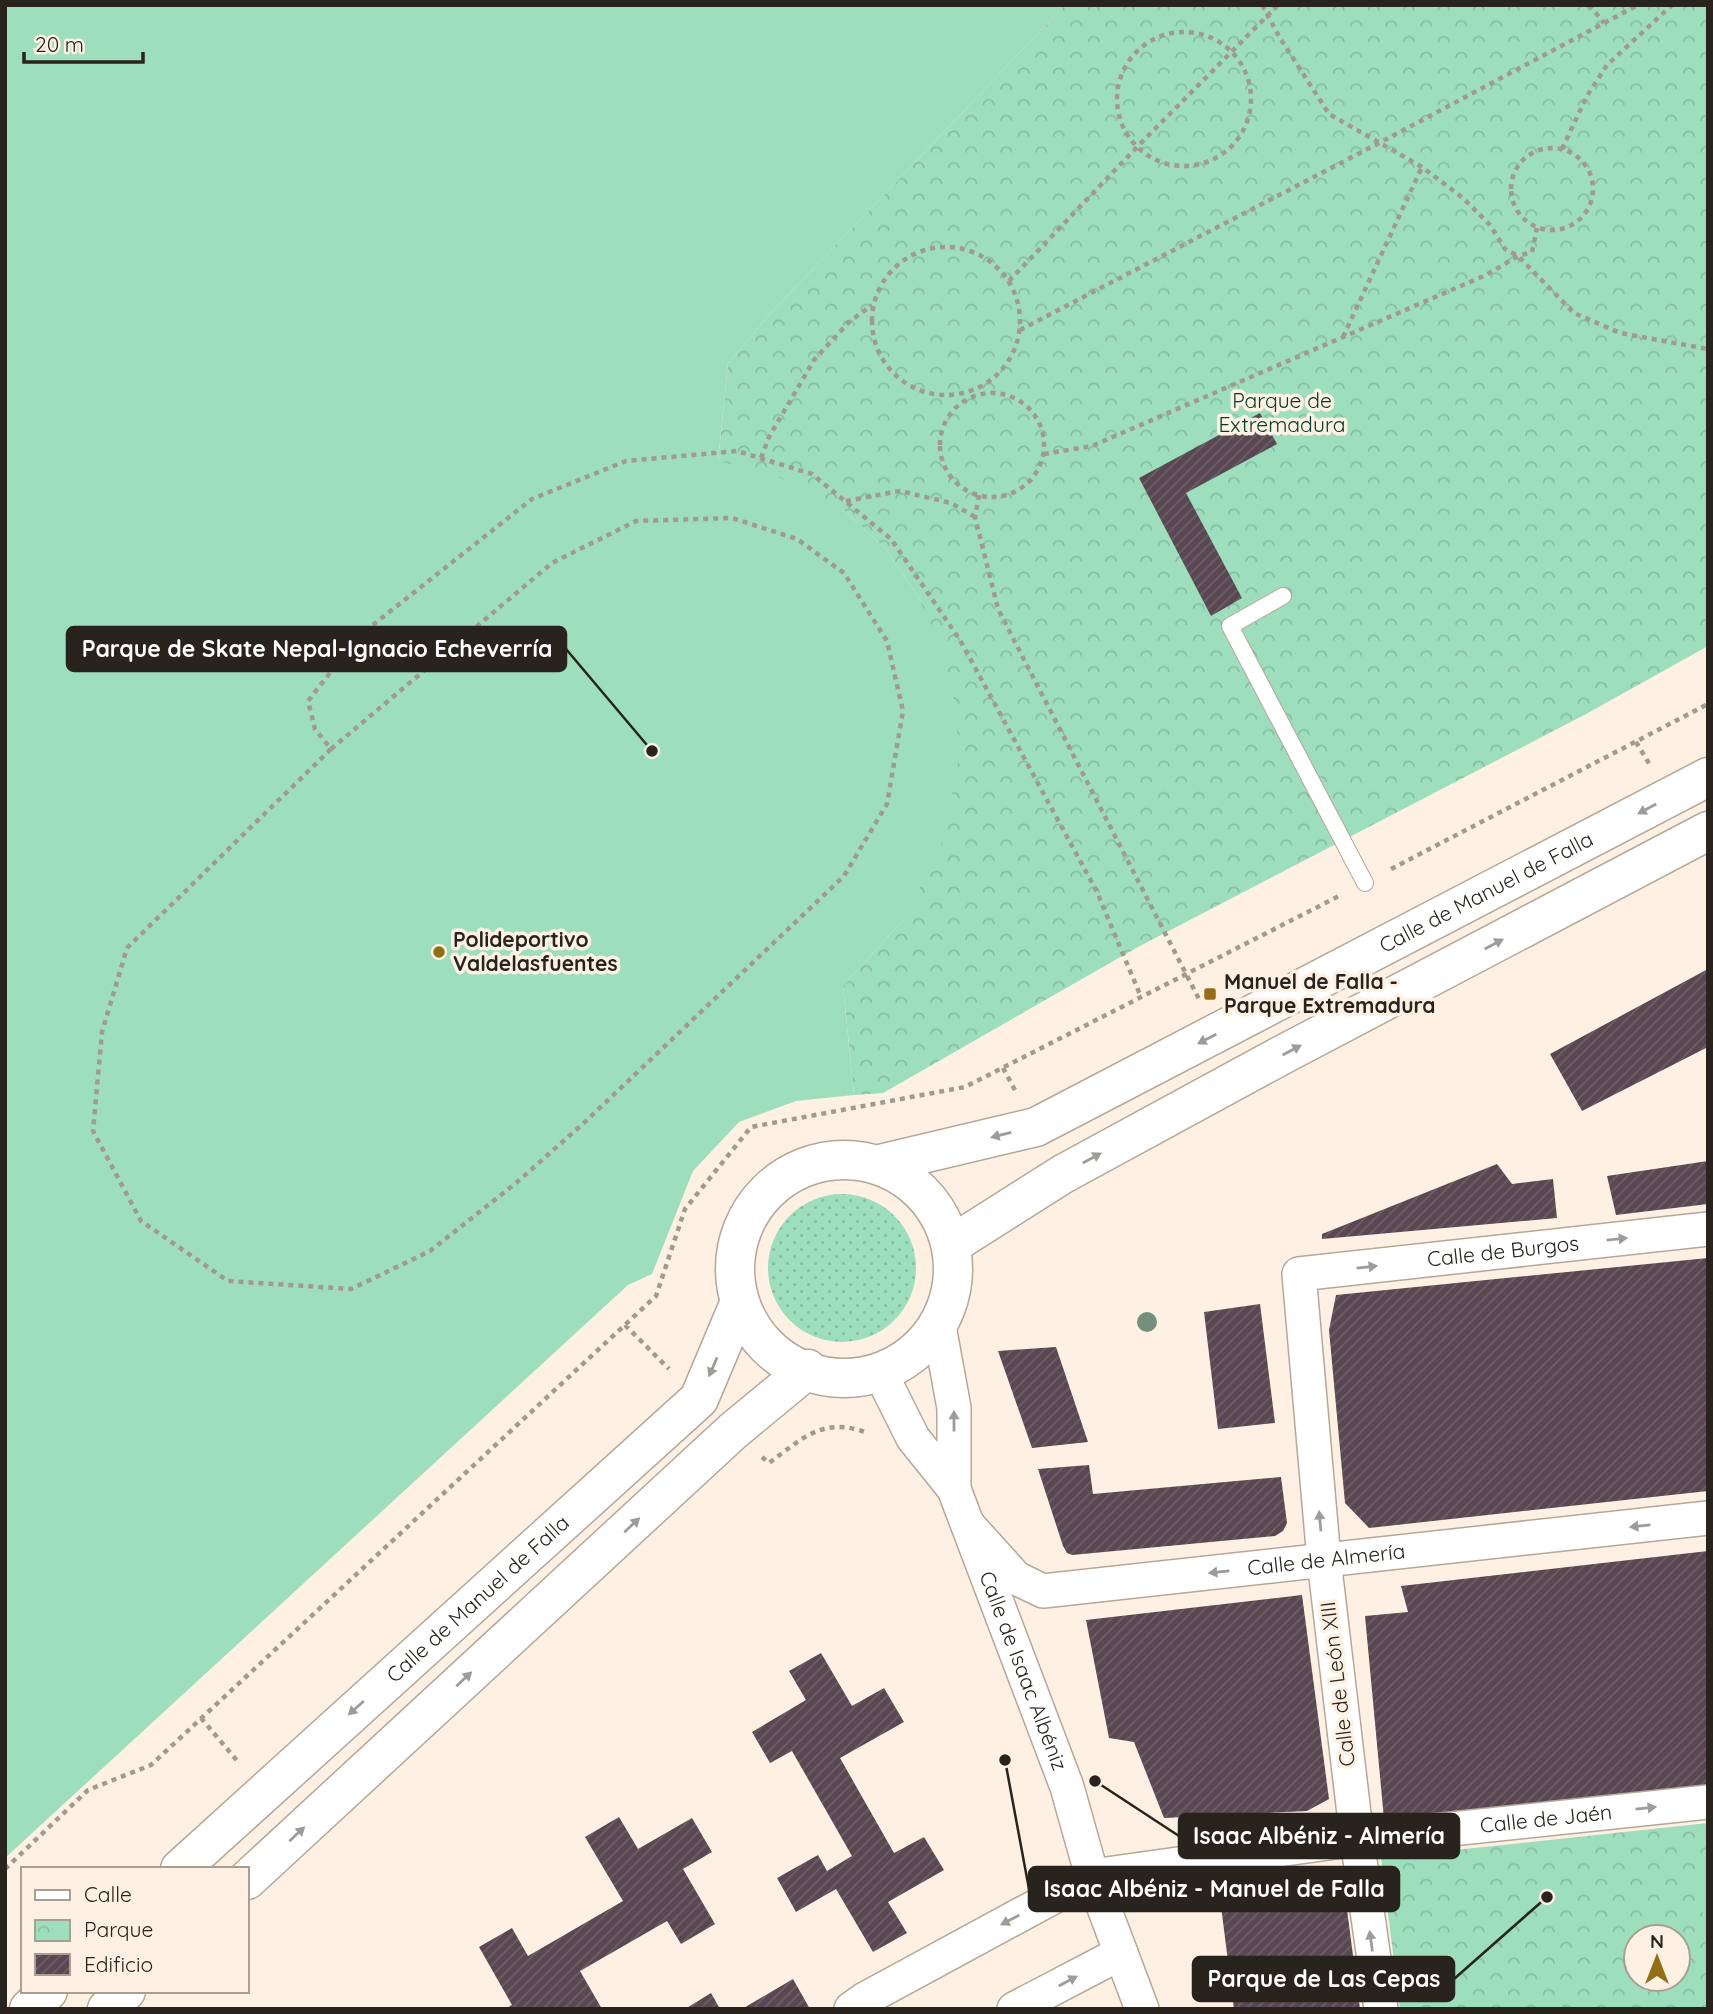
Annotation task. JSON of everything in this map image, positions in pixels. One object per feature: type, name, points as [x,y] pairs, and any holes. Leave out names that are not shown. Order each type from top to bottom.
[{"type":"main road","name":"Calle de Manuel de Falla","points":[[880,1164],[1036,1126],[1708,777]]},
{"type":"main road","points":[[951,1245],[1063,1174],[1282,1055],[1708,831]]},
{"type":"main road","points":[[842,1158],[880,1164],[919,1190],[941,1219],[951,1245],[952,1300],[939,1326],[915,1355],[881,1374],[845,1378],[788,1361],[763,1339],[739,1304],[735,1289],[735,1250],[748,1214],[763,1194],[794,1170],[842,1158]]},
{"type":"main road","name":"Calle de Manuel de Falla","points":[[182,1867],[699,1399],[739,1304]]},
{"type":"main road","points":[[248,1879],[733,1432],[808,1369]]},
{"type":"main road","points":[[29,2009],[46,1993]]},
{"type":"main road","points":[[107,2009],[124,1993]]},
{"type":"street","name":"Calle de Burgos","points":[[1299,1274],[1708,1229]]},
{"type":"street","name":"Calle de León XIII","points":[[1299,1274],[1324,1560],[1357,1839],[1381,2009]]},
{"type":"street","name":"Calle de Isaac Albéniz","points":[[939,1326],[954,1408],[954,1489],[1067,1787],[1092,1877],[1142,2009]]},
{"type":"street","points":[[881,1374],[913,1438],[954,1489]]},
{"type":"street","name":"Calle de Almería","points":[[969,1526],[1016,1578],[1044,1591],[1708,1518]]},
{"type":"street","name":"Calle de Jaén","points":[[1092,1877],[1357,1839],[1708,1802]]},
{"type":"street","points":[[851,2009],[1092,1877]]},
{"type":"street","points":[[1014,2009],[1121,1953]]},
{"type":"lane","points":[[1283,596],[1230,626],[1365,883]]},
{"type":"path","points":[[1262,5],[1329,114],[1422,167],[1463,198],[1490,225],[1505,249],[1518,256],[1574,313],[1620,333],[1708,349]]},
{"type":"path","points":[[1009,281],[1278,5]]},
{"type":"path","points":[[1590,5],[1604,23]]},
{"type":"path","points":[[1020,330],[1638,5]]},
{"type":"path","points":[[1562,149],[1587,96],[1607,65],[1672,5]]},
{"type":"path","points":[[1174,32],[1196,32],[1216,40],[1233,52],[1246,72],[1252,94],[1250,117],[1240,138],[1223,155],[1202,165],[1179,167],[1156,161],[1137,147],[1124,131],[1117,110],[1117,89],[1124,68],[1137,51],[1154,39],[1174,32]]},
{"type":"path","points":[[1548,147],[1562,149],[1574,154],[1584,163],[1591,175],[1592,201],[1586,213],[1576,222],[1564,228],[1538,228],[1525,221],[1516,211],[1510,183],[1523,159],[1534,151],[1548,147]]},
{"type":"path","points":[[1342,337],[1422,167]]},
{"type":"path","points":[[1044,454],[1092,446],[1486,275],[1518,256],[1532,252],[1538,228]]},
{"type":"path","points":[[946,246],[970,250],[992,262],[1009,281],[1019,305],[1020,330],[1014,353],[1000,373],[981,387],[958,395],[934,395],[911,387],[891,373],[877,352],[871,329],[873,304],[882,282],[899,263],[921,250],[946,246]]},
{"type":"path","points":[[761,458],[769,437],[814,360],[849,322],[873,304]]},
{"type":"path","points":[[987,393],[1003,394],[1018,399],[1031,409],[1040,423],[1044,454],[1038,471],[1027,484],[1013,494],[996,498],[979,495],[963,489],[951,478],[943,464],[941,432],[947,417],[958,405],[971,397],[987,393]]},
{"type":"path","points":[[958,395],[958,405]]},
{"type":"path","points":[[331,748],[315,729],[308,701],[359,636],[532,499],[626,461],[737,451],[761,458],[812,474],[891,539],[960,640],[1097,892],[1141,997]]},
{"type":"path","points":[[845,501],[900,491],[951,503],[975,517]]},
{"type":"path","points":[[979,495],[975,517],[998,609],[1217,1034]]},
{"type":"path","points":[[732,518],[797,539],[844,572],[887,641],[903,711],[887,804],[844,876],[586,1121],[516,1183],[430,1251],[351,1289],[228,1281],[141,1221],[93,1130],[102,1031],[127,948],[331,748],[552,563],[636,521],[732,518]]},
{"type":"path","points":[[733,1432],[769,1463],[812,1432],[836,1426],[876,1437]]},
{"type":"path","points":[[5,1869],[88,1790],[151,1765],[276,1649]]},
{"type":"green space","name":"Polideportivo Valdelasfuentes","points":[[5,5],[1065,5],[770,314],[728,363],[718,461],[775,475],[842,509],[886,549],[919,598],[941,646],[956,709],[958,766],[941,846],[904,919],[843,986],[854,1095],[796,1101],[739,1122],[693,1171],[652,1274],[628,1285],[5,1858]]},
{"type":"green space","name":"Parque de Extremadura","points":[[1065,5],[1708,5],[1708,646],[1588,713],[1138,947],[883,1093],[854,1095],[843,986],[904,919],[956,719],[956,709],[919,598],[886,549],[842,509],[718,462],[728,363],[770,314]]},
{"type":"green space","points":[[842,1194],[870,1199],[895,1215],[911,1240],[916,1268],[911,1296],[895,1321],[870,1337],[842,1342],[814,1337],[789,1321],[773,1296],[768,1268],[773,1240],[789,1215],[814,1199]]},
{"type":"green space","points":[[1708,1823],[1708,2009],[1400,2009],[1381,1858]]},
{"type":"green space","points":[[1708,1871],[1708,1969],[1699,1872]]},
{"type":"building","points":[[1260,413],[1277,444],[1186,493],[1242,598],[1211,616],[1139,478]]},
{"type":"building","points":[[1708,969],[1708,1047],[1582,1111],[1550,1054]]},
{"type":"building","points":[[1708,1161],[1708,1204],[1616,1215],[1607,1176]]},
{"type":"building","points":[[1497,1164],[1512,1184],[1553,1179],[1557,1218],[1322,1239],[1322,1234]]},
{"type":"building","points":[[1708,1258],[1708,1491],[1369,1528],[1345,1503],[1329,1330],[1336,1295]]},
{"type":"building","points":[[1260,1304],[1275,1423],[1218,1429],[1204,1312]]},
{"type":"building","points":[[1056,1347],[1088,1442],[1032,1448],[998,1351]]},
{"type":"building","points":[[1089,1465],[1093,1494],[1281,1477],[1287,1523],[1283,1531],[1275,1536],[1072,1555],[1067,1553],[1063,1546],[1038,1469]]},
{"type":"building","points":[[1708,1551],[1708,1786],[1384,1819],[1365,1616],[1408,1612],[1401,1586]]},
{"type":"building","points":[[1302,1595],[1329,1799],[1307,1811],[1164,1818],[1134,1742],[1109,1738],[1086,1620]]},
{"type":"building","points":[[821,1653],[852,1706],[884,1688],[904,1722],[840,1758],[894,1853],[924,1837],[944,1870],[888,1902],[907,1933],[873,1952],[836,1889],[796,1912],[777,1878],[818,1855],[827,1871],[852,1856],[792,1751],[770,1763],[752,1732],[806,1700],[789,1671]]},
{"type":"building","points":[[619,1817],[638,1849],[692,1818],[712,1852],[683,1869],[715,1924],[681,1944],[667,1921],[580,1971],[602,2009],[505,2009],[512,2005],[479,1947],[512,1928],[528,1956],[623,1901],[585,1837]]},
{"type":"building","points":[[1343,1879],[1360,2009],[1234,2009],[1220,1898]]},
{"type":"building","points":[[793,1979],[810,2009],[742,2009]]},
{"type":"building","points":[[711,1993],[720,2009],[685,2009]]},
{"type":"place","name":"Parque de Skate Nepal-Ignacio Echeverría","points":[[652,751]]},
{"type":"place","name":"Polideportivo Valdelasfuentes","points":[[439,952]]},
{"type":"place","name":"Manuel de Falla - Parque Extremadura","points":[[1210,994]]},
{"type":"place","name":"Isaac Albéniz - Manuel de Falla","points":[[1005,1760]]},
{"type":"place","name":"Isaac Albéniz - Almería","points":[[1095,1781]]},
{"type":"place","name":"Parque de Las Cepas","points":[[1547,1897]]}]
